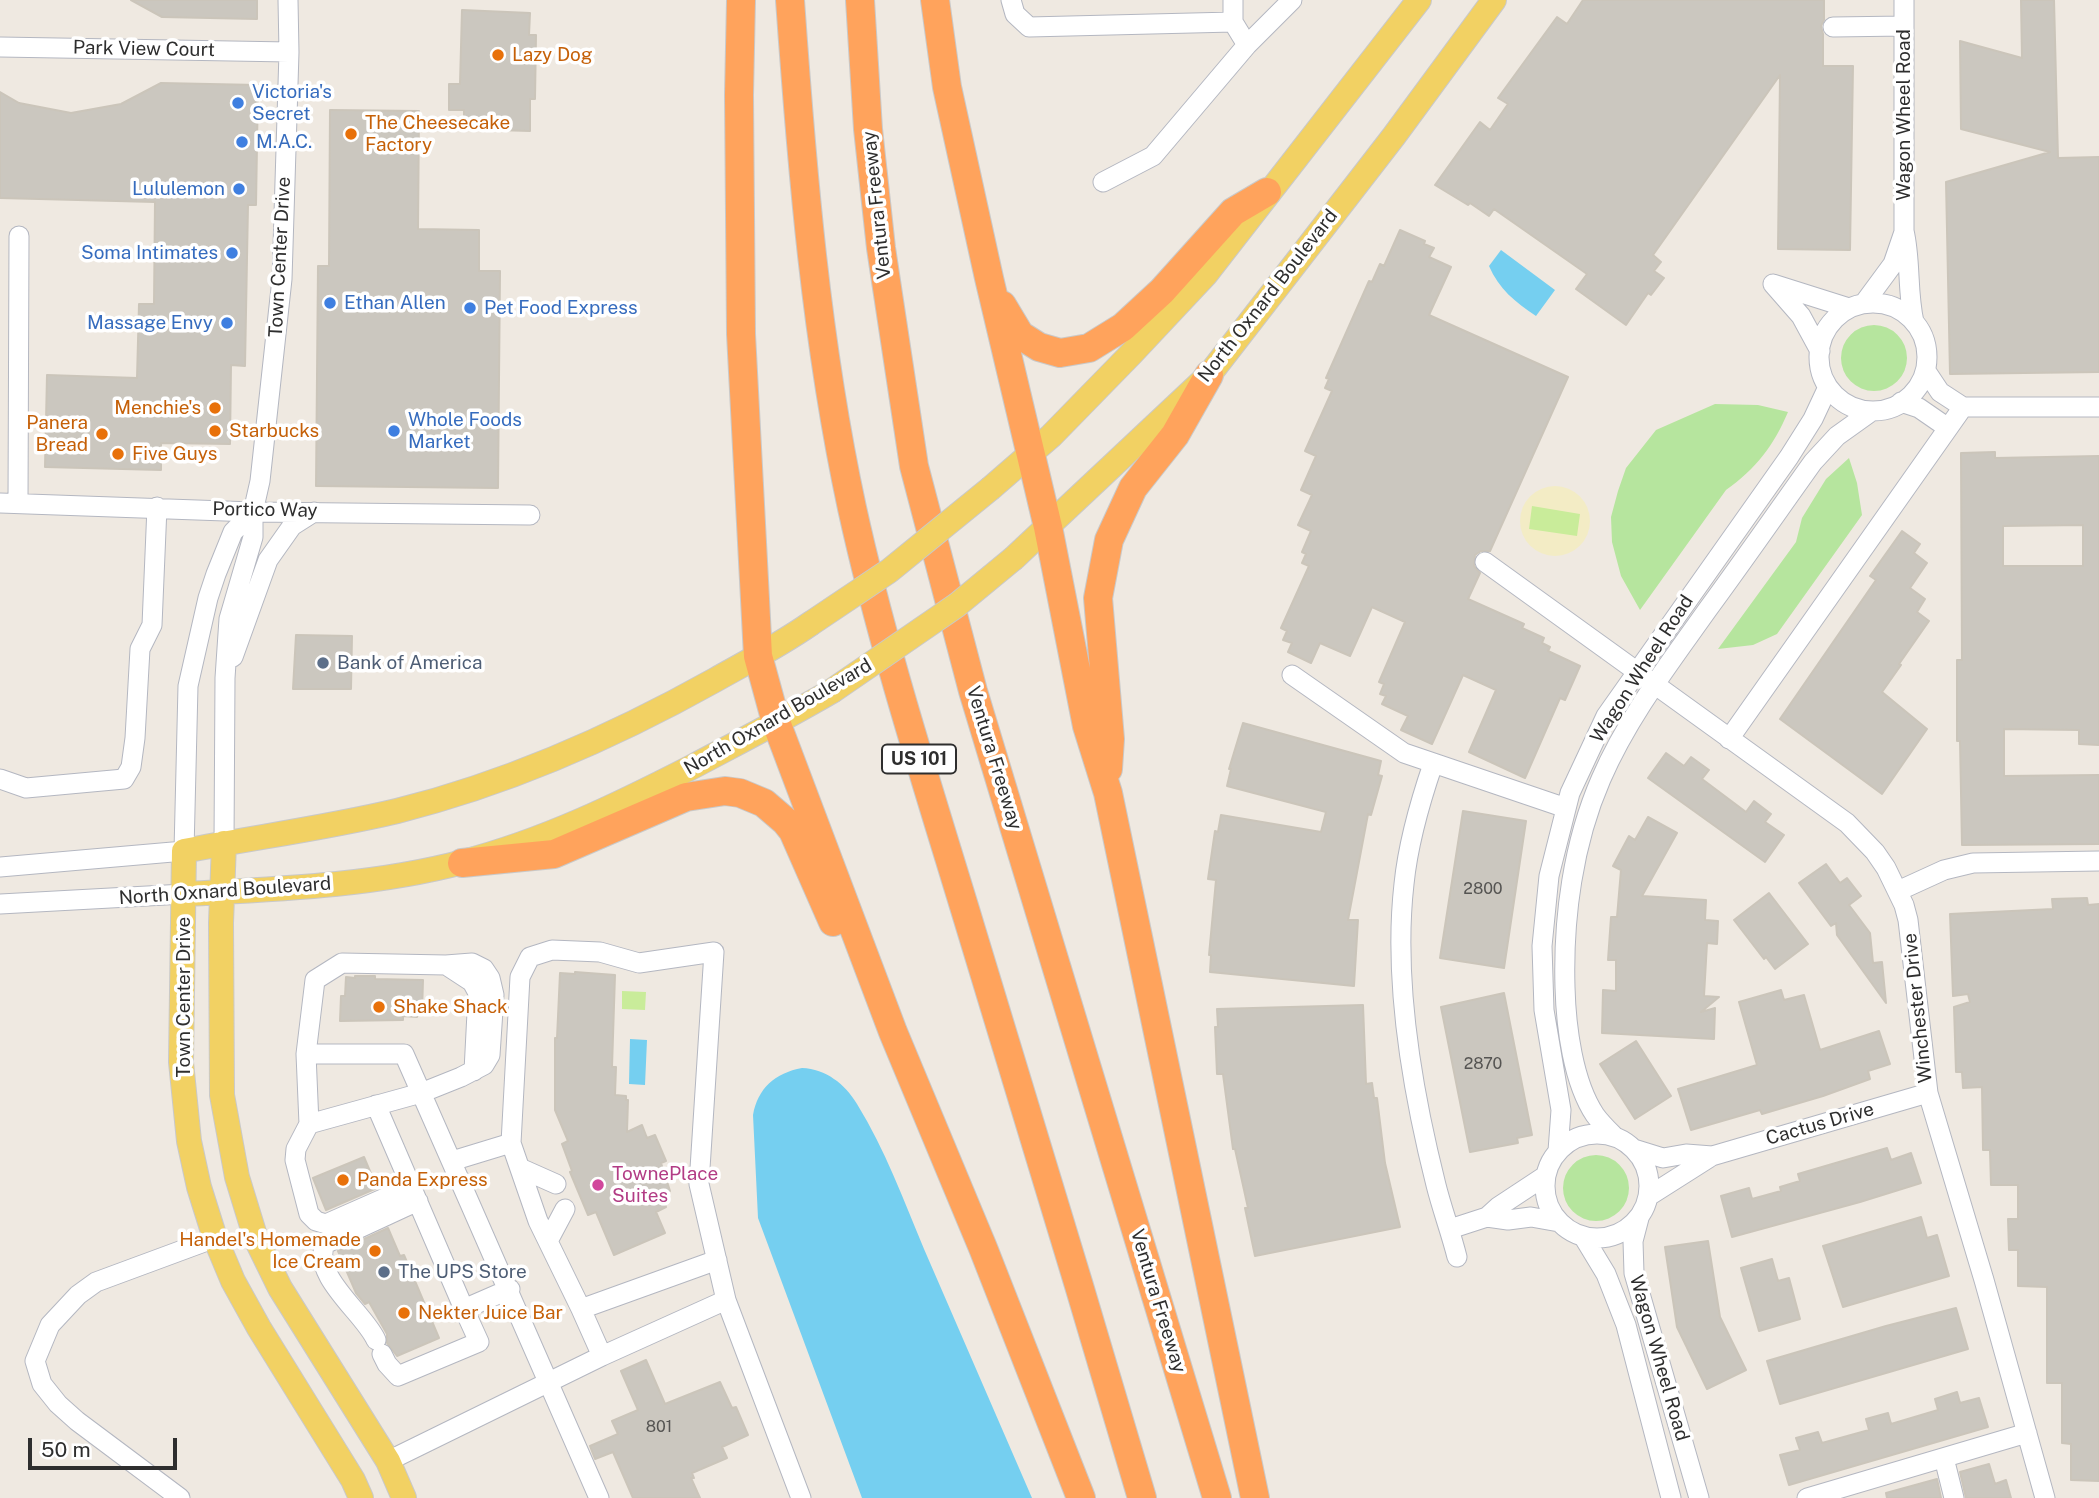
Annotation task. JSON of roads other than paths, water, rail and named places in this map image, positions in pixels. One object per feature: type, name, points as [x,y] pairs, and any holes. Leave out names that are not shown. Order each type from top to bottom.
[{"type":"highway","points":[[741,0],[738,95],[741,334],[758,656],[776,722],[893,1032],[983,1248],[1081,1498]]},
{"type":"highway","name":"US 101","points":[[790,0],[802,169],[823,342],[852,507],[895,679],[1142,1498]]},
{"type":"highway","name":"Ventura Freeway","points":[[860,0],[868,129],[881,248],[914,466],[973,691],[1217,1498]]},
{"type":"highway","points":[[935,0],[947,87],[1048,527],[1087,726],[1108,793],[1255,1498]]},
{"type":"highway","points":[[989,278],[1006,315],[1020,335],[1039,347],[1060,353],[1089,348],[1123,327],[1162,291],[1233,212],[1267,192]]},
{"type":"highway","points":[[1108,793],[1110,739],[1098,598],[1109,540],[1133,488],[1175,435],[1209,375]]},
{"type":"highway","points":[[462,863],[554,853],[686,797],[725,791],[753,797],[775,811],[793,831],[861,984],[893,1032]]},
{"type":"main road","points":[[184,850],[310,831],[400,810],[548,761],[648,717],[758,656],[889,571],[1030,455],[1206,274],[1267,192],[1419,0]]},
{"type":"main road","name":"North Oxnard Boulevard","points":[[184,894],[331,885],[395,876],[462,863],[545,837],[625,802],[832,691],[957,605],[1014,558],[1209,375],[1394,136],[1494,0]]},
{"type":"main road","name":"Town Center Drive","points":[[224,843],[222,1095],[237,1177],[256,1239],[280,1288],[388,1461],[404,1498]]},
{"type":"main road","name":"Town Center Drive","points":[[184,850],[181,1062],[189,1140],[199,1187],[215,1238],[233,1281],[357,1489]]},
{"type":"main road","points":[[357,1489],[388,1461]]},
{"type":"street","name":"Town Center Drive","points":[[224,843],[225,677],[229,619],[253,537],[253,512],[260,481],[282,279],[289,52],[288,0]]},
{"type":"street","points":[[1011,0],[1015,14],[1029,27],[1233,22]]},
{"type":"street","points":[[1233,0],[1233,22],[1247,46]]},
{"type":"street","points":[[1103,182],[1153,156],[1247,46],[1293,0]]},
{"type":"street","name":"Wagon Wheel Road","points":[[1904,0],[1904,231],[1909,253],[1908,285],[1914,322]]},
{"type":"street","points":[[1833,27],[1905,26]]},
{"type":"street","name":"Park View Court","points":[[0,47],[289,52]]},
{"type":"street","name":"Wagon Wheel Road","points":[[1857,305],[1893,264],[1904,231]]},
{"type":"street","points":[[9,503],[19,236]]},
{"type":"street","points":[[1820,351],[1801,316],[1773,284],[1857,305],[1885,304],[1901,310],[1914,322],[1922,336],[1926,352],[1926,372],[1914,392],[1883,411],[1872,411],[1854,408],[1840,400],[1828,387],[1819,362],[1825,334],[1835,320],[1857,305]]},
{"type":"street","points":[[1926,372],[1940,392],[1963,407],[2099,407]]},
{"type":"street","name":"Wagon Wheel Road","points":[[1558,1151],[1561,1110],[1546,1023],[1542,946],[1549,876],[1566,807],[1587,754],[1606,716],[1789,457],[1813,419],[1828,387]]},
{"type":"street","points":[[1901,402],[1919,408],[1948,428]]},
{"type":"street","points":[[1729,739],[1963,407]]},
{"type":"street","name":"Wagon Wheel Road","points":[[1613,1135],[1588,1102],[1573,1057],[1565,1003],[1567,928],[1576,858],[1600,781],[1625,730],[1654,685],[1813,462],[1837,436],[1872,411]]},
{"type":"street","name":"Portico Way","points":[[9,503],[253,512],[530,515]]},
{"type":"street","points":[[0,779],[26,788],[124,779],[131,766],[135,738],[140,649],[152,625],[157,507]]},
{"type":"street","name":"Town Center Drive","points":[[184,850],[188,686],[216,574],[233,532],[253,512]]},
{"type":"street","name":"Town Center Drive","points":[[225,677],[268,560],[292,526],[314,512]]},
{"type":"street","name":"Winchester Drive","points":[[1485,562],[1847,823],[1875,852],[1898,891],[1908,920],[1928,1093],[2045,1498]]},
{"type":"street","points":[[1292,676],[1391,746],[1433,764],[1566,807]]},
{"type":"street","points":[[1433,764],[1422,794],[1404,884],[1401,948],[1403,994],[1418,1100],[1436,1187],[1457,1257]]},
{"type":"street","points":[[0,867],[184,850]]},
{"type":"street","points":[[1898,891],[1944,870],[1973,863],[2099,861]]},
{"type":"street","name":"North Oxnard Boulevard","points":[[0,904],[184,894]]},
{"type":"street","points":[[602,1356],[538,1221],[511,1143],[520,977],[530,957],[552,950],[600,952],[639,963],[714,952],[699,1184],[726,1300],[802,1498]]},
{"type":"street","points":[[309,1124],[421,1093],[484,1065],[490,1055],[494,995],[484,969],[472,963],[342,963],[316,980],[306,1054],[309,1124],[296,1149],[295,1160],[309,1214],[316,1221],[326,1224],[415,1194]]},
{"type":"street","points":[[306,1054],[404,1054],[510,1289],[599,1498]]},
{"type":"street","name":"Cactus Drive","points":[[1649,1196],[1712,1156],[1928,1093]]},
{"type":"street","points":[[376,1105],[415,1194],[464,1309],[479,1342],[398,1376],[387,1364],[379,1347],[330,1277],[323,1262],[322,1251],[325,1244],[415,1194]]},
{"type":"street","points":[[1598,1133],[1613,1135],[1634,1149],[1644,1163],[1649,1179],[1649,1196],[1639,1218],[1614,1236],[1598,1238],[1570,1231],[1559,1222],[1547,1200],[1545,1176],[1558,1151],[1569,1141],[1598,1133]]},
{"type":"street","points":[[452,1161],[511,1143]]},
{"type":"street","name":"Cactus Drive","points":[[1634,1149],[1664,1157],[1686,1154],[1712,1156]]},
{"type":"street","points":[[520,1168],[556,1184]]},
{"type":"street","points":[[1450,1229],[1487,1217],[1545,1176]]},
{"type":"street","points":[[548,1241],[565,1209]]},
{"type":"street","points":[[1487,1217],[1508,1220],[1531,1217],[1559,1222]]},
{"type":"street","name":"Wagon Wheel Road","points":[[1639,1218],[1633,1251],[1636,1283],[1667,1381],[1699,1498]]},
{"type":"street","name":"Wagon Wheel Road","points":[[1583,1236],[1606,1273],[1626,1325],[1671,1498]]},
{"type":"street","points":[[180,1498],[58,1404],[42,1384],[35,1361],[50,1325],[78,1295],[96,1282],[215,1238]]},
{"type":"street","points":[[581,1309],[717,1260]]},
{"type":"street","points":[[464,1309],[510,1289]]},
{"type":"street","points":[[388,1461],[602,1356],[726,1300]]},
{"type":"street","points":[[1807,1498],[2027,1433]]},
{"type":"street","points":[[1944,1458],[1954,1498]]},
{"type":"water","points":[[1501,250],[1555,290],[1536,316],[1508,294],[1493,274],[1489,266]]},
{"type":"water","points":[[630,1039],[647,1040],[645,1085],[629,1084]]},
{"type":"water","points":[[802,1068],[819,1071],[841,1084],[867,1121],[894,1175],[1032,1498],[862,1498],[758,1218],[753,1115],[755,1105],[769,1083],[792,1070]]},
{"type":"place","name":"Lazy Dog","points":[[498,55]]},
{"type":"place","name":"Victoria's Secret","points":[[238,103]]},
{"type":"place","name":"The Cheesecake Factory","points":[[351,134]]},
{"type":"place","name":"M.A.C.","points":[[242,142]]},
{"type":"place","name":"Lululemon","points":[[239,189]]},
{"type":"place","name":"Soma Intimates","points":[[232,253]]},
{"type":"place","name":"Ethan Allen","points":[[330,303]]},
{"type":"place","name":"Pet Food Express","points":[[470,308]]},
{"type":"place","name":"Massage Envy","points":[[227,323]]},
{"type":"place","name":"Menchie's","points":[[215,408]]},
{"type":"place","name":"Starbucks","points":[[215,431]]},
{"type":"place","name":"Whole Foods Market","points":[[394,431]]},
{"type":"place","name":"Panera Bread","points":[[102,434]]},
{"type":"place","name":"Five Guys","points":[[118,454]]},
{"type":"place","name":"Bank of America","points":[[323,663]]},
{"type":"place","name":"Shake Shack","points":[[379,1007]]},
{"type":"place","name":"Panda Express","points":[[343,1180]]},
{"type":"place","name":"TownePlace Suites","points":[[598,1185]]},
{"type":"place","name":"Handel's Homemade Ice Cream","points":[[375,1251]]},
{"type":"place","name":"The UPS Store","points":[[384,1272]]},
{"type":"place","name":"Nekter Juice Bar","points":[[404,1313]]}]
